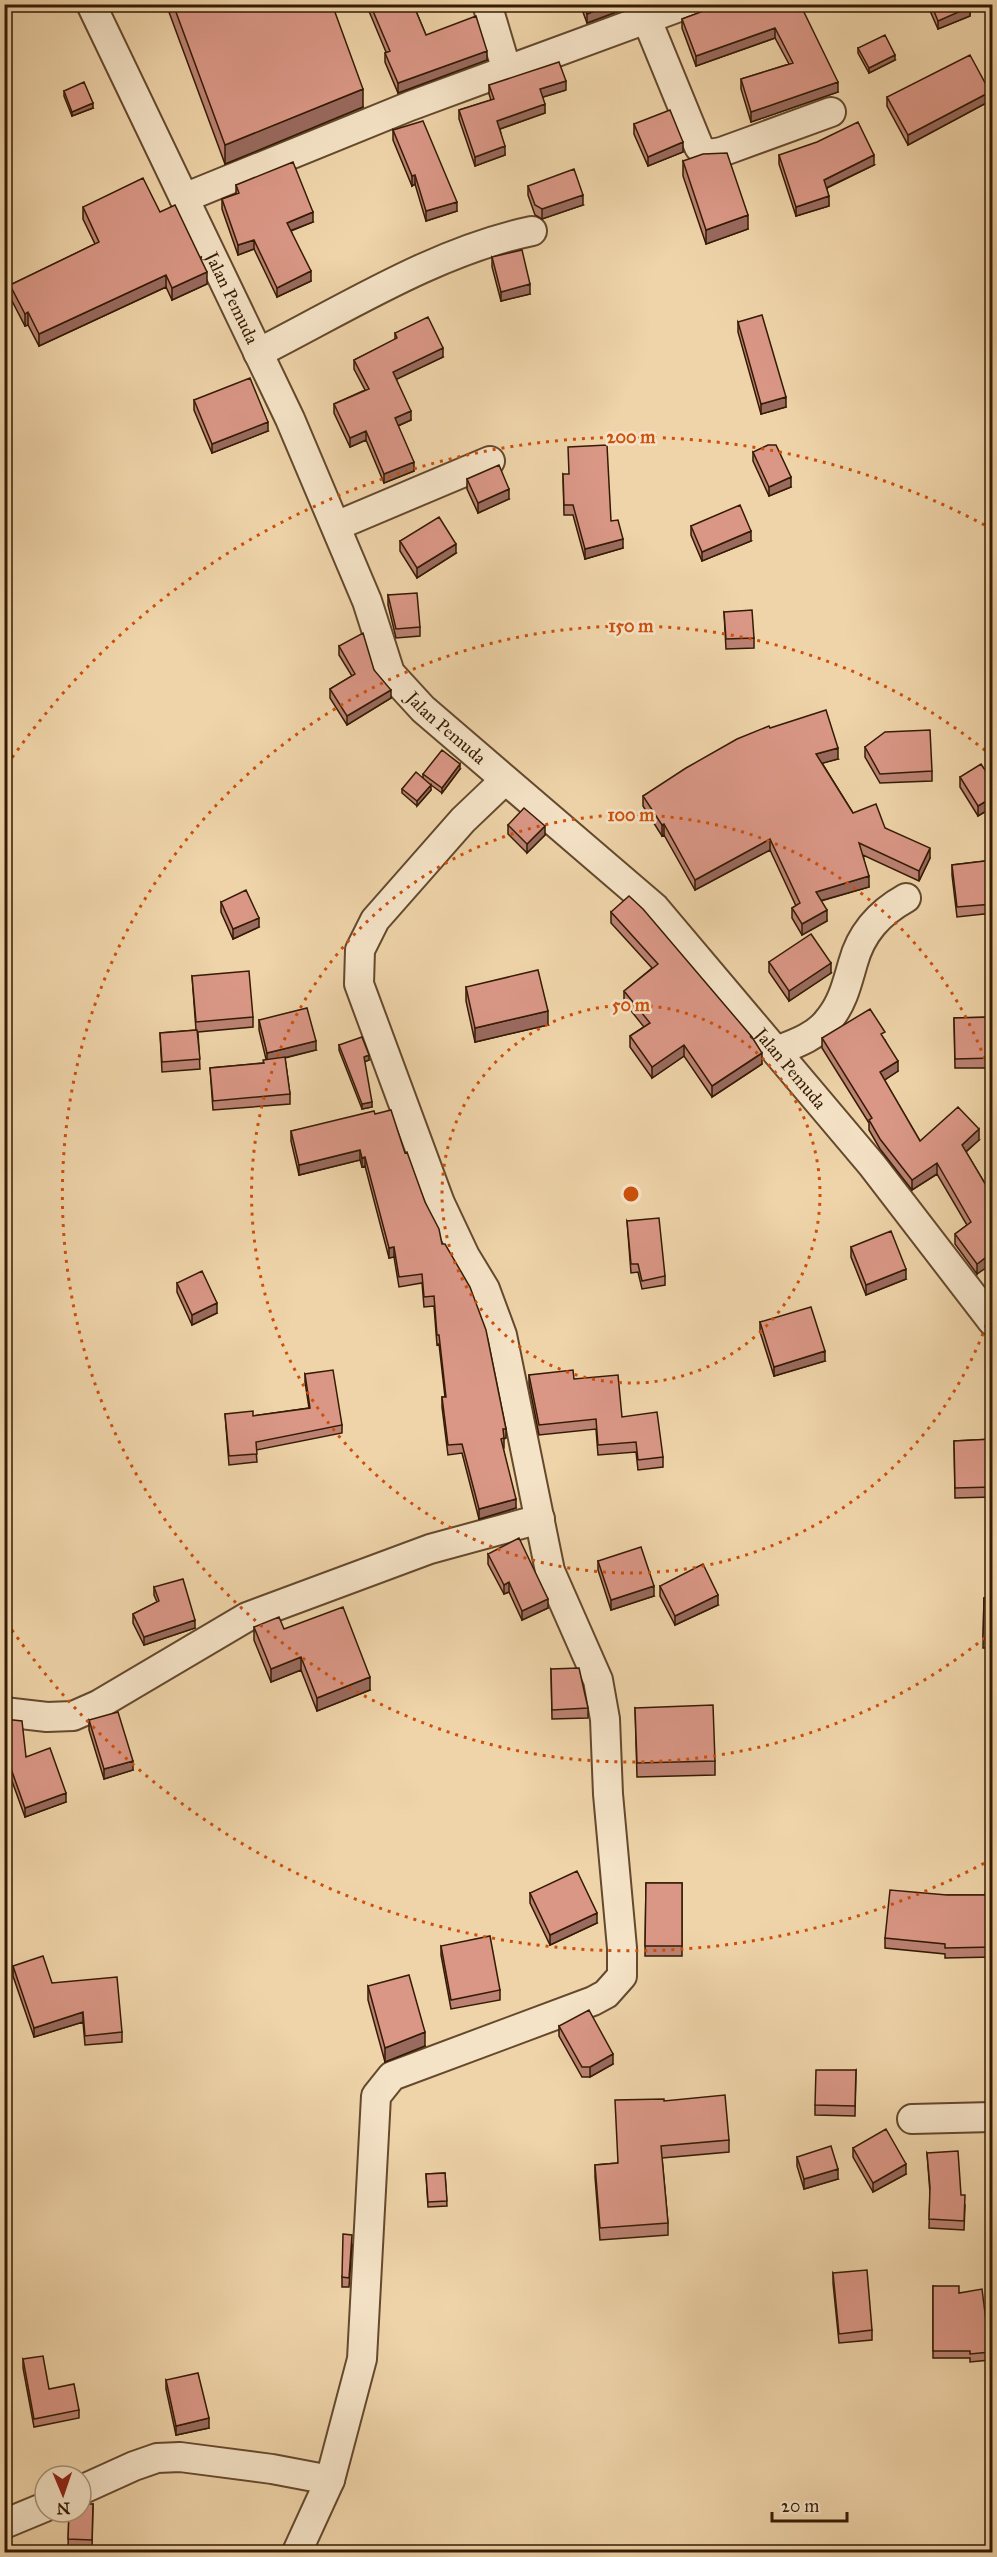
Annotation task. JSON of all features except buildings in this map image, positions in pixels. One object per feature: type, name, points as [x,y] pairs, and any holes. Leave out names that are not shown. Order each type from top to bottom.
[{"type":"street","name":"Jalan Pemuda","points":[[91,4],[290,419],[367,601],[390,673],[423,709],[655,908],[872,1165],[993,1321]]},
{"type":"street","points":[[487,4],[507,71]]},
{"type":"street","points":[[184,198],[410,106],[687,4]]},
{"type":"street","points":[[647,20],[699,147],[704,152],[714,154],[724,151],[831,112]]},
{"type":"street","points":[[258,353],[462,251],[504,237],[532,231]]},
{"type":"street","points":[[336,526],[490,461]]},
{"type":"street","points":[[297,2553],[330,2480],[362,2359],[376,2096],[392,2076],[594,2001],[606,1994],[622,1976],[622,1948],[608,1794],[605,1719],[598,1680],[550,1572],[498,1326],[485,1288],[465,1256],[440,1203],[359,984],[360,950],[375,921],[463,820],[505,780]]},
{"type":"street","points":[[776,1051],[802,1042],[830,1020],[843,996],[867,929],[887,909],[906,898]]},
{"type":"street","points":[[4,1712],[46,1717],[73,1716],[98,1705],[247,1617],[430,1549],[540,1519]]},
{"type":"street","points":[[912,2119],[993,2117]]},
{"type":"street","points":[[93,2485],[157,2458],[180,2457],[272,2469],[330,2480]]},
{"type":"street","points":[[4,2524],[33,2511]]}]
